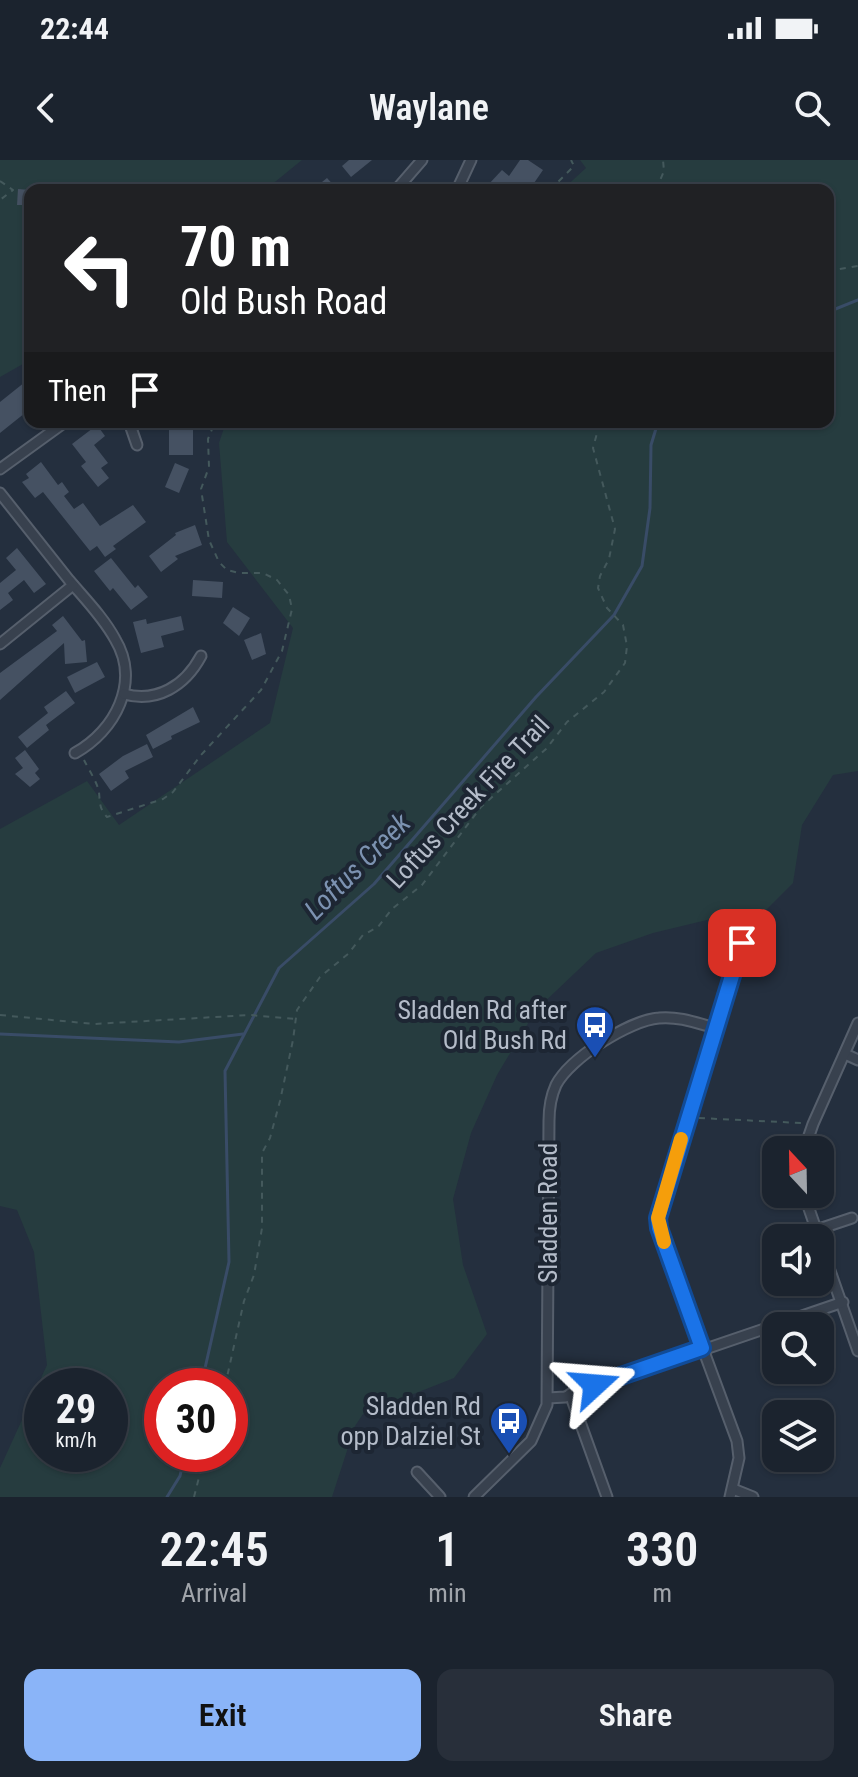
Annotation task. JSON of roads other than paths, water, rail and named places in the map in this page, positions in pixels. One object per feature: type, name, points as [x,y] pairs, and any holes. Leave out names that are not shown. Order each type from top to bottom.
[{"type":"street","points":[[401,184],[422,160]]},
{"type":"street","points":[[460,184],[471,160]]},
{"type":"street","points":[[0,469],[57,428]]},
{"type":"street","points":[[131,428],[137,445]]},
{"type":"street","points":[[0,493],[115,638],[121,650],[125,664],[124,694],[108,726],[88,746],[75,753]]},
{"type":"street","points":[[0,644],[73,585]]},
{"type":"street","points":[[124,694],[138,698],[159,695],[192,673],[201,656]]},
{"type":"street","points":[[742,943],[658,1218],[737,1441],[739,1458],[732,1493],[753,1497]]},
{"type":"street","name":"Sladden Road","points":[[474,1497],[531,1441],[540,1425],[548,1398],[549,1121],[551,1100],[557,1084],[567,1069],[582,1056],[649,1019],[680,1019],[715,1028]]},
{"type":"street","points":[[809,1136],[858,1023]]},
{"type":"street","points":[[845,1054],[858,1060]]},
{"type":"street","points":[[834,1228],[852,1218]]},
{"type":"street","points":[[834,1279],[858,1351]]},
{"type":"street","points":[[548,1398],[558,1398],[843,1302]]},
{"type":"street","points":[[570,1394],[607,1497]]},
{"type":"street","points":[[417,1472],[440,1497]]},
{"type":"waterway","name":"Loftus Creek","points":[[834,310],[858,300]]},
{"type":"waterway","name":"Loftus Creek","points":[[205,1368],[229,1262],[225,1071],[279,968],[374,884],[536,697],[614,615],[642,566],[650,508],[651,445],[656,428]]},
{"type":"waterway","points":[[0,1034],[179,1042],[243,1034]]},
{"type":"waterway","name":"Loftus Creek","points":[[167,1497],[181,1472]]},
{"type":"place","name":"Sladden Rd after Old Bush Rd","points":[[595,1059]]},
{"type":"place","name":"Sladden Rd opp Dalziel St","points":[[509,1455]]}]
